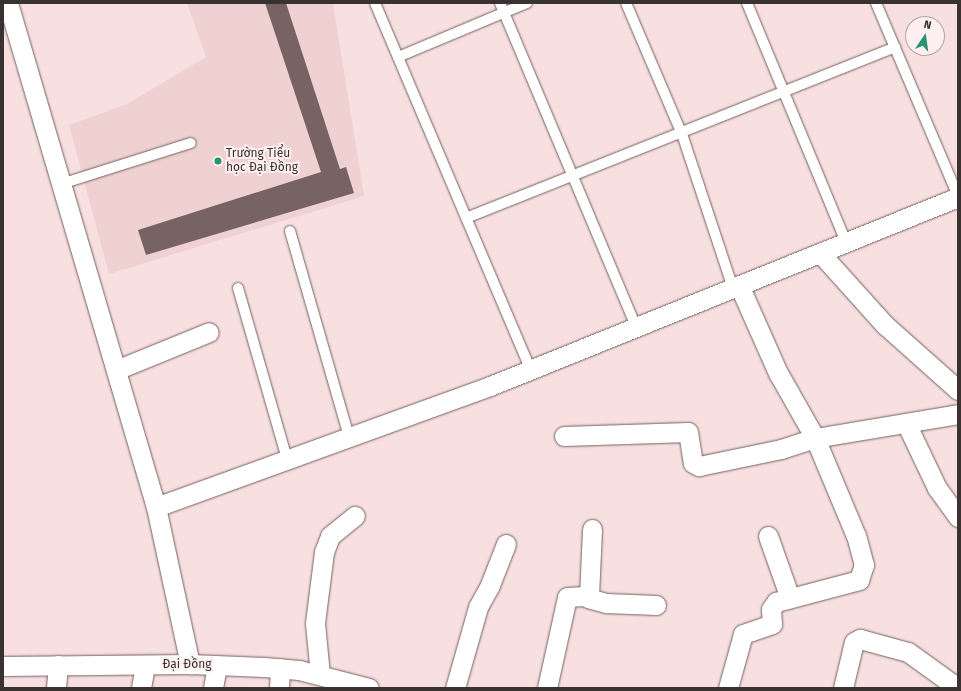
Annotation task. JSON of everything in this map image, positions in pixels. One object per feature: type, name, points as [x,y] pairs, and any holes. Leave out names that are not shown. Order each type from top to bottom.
[{"type":"street","points":[[8,3],[156,507],[190,664]]},
{"type":"street","points":[[156,507],[530,369],[736,286],[821,254],[846,242],[958,196]]},
{"type":"street","points":[[821,254],[885,326],[958,390]]},
{"type":"street","points":[[728,688],[743,634],[772,624],[772,605],[790,598],[860,580],[864,565],[856,536],[816,438],[778,373],[736,286]]},
{"type":"street","points":[[116,370],[209,332]]},
{"type":"street","points":[[564,436],[688,432],[693,463],[698,466],[781,449],[816,438],[958,414]]},
{"type":"street","points":[[906,423],[937,488],[958,517]]},
{"type":"street","points":[[320,675],[315,623],[324,552],[330,536],[355,516]]},
{"type":"street","points":[[588,598],[592,528]]},
{"type":"street","points":[[768,536],[790,598]]},
{"type":"street","points":[[455,688],[476,612],[506,544]]},
{"type":"street","points":[[547,688],[567,597],[588,598],[606,603],[656,605]]},
{"type":"street","points":[[843,688],[854,642],[858,639],[908,652],[958,688]]},
{"type":"street","name":"Đại Đồng","points":[[3,666],[190,664],[280,668],[320,675],[369,688]]},
{"type":"street","points":[[56,688],[58,665]]},
{"type":"street","points":[[141,688],[145,665]]},
{"type":"street","points":[[213,688],[217,665]]},
{"type":"street","points":[[279,688],[280,668]]},
{"type":"lane","points":[[375,3],[530,369]]},
{"type":"lane","points":[[398,57],[502,7],[527,3]]},
{"type":"lane","points":[[626,3],[682,134],[736,286]]},
{"type":"lane","points":[[747,3],[846,242]]},
{"type":"lane","points":[[876,3],[958,196]]},
{"type":"lane","points":[[502,7],[636,327]]},
{"type":"lane","points":[[466,218],[682,134],[895,47]]},
{"type":"lane","points":[[61,184],[192,143]]},
{"type":"lane","points":[[290,231],[349,437]]},
{"type":"lane","points":[[238,288],[287,459]]},
{"type":"shaded area","name":"Trường Tiểu học Đại Đồng","points":[[187,3],[333,3],[364,196],[109,274],[69,125],[127,104],[206,57]]},
{"type":"building","points":[[265,3],[286,3],[340,169],[346,167],[354,193],[146,255],[138,230],[321,172]]},
{"type":"place","name":"Trường Tiểu học Đại Đồng","points":[[218,161]]}]
